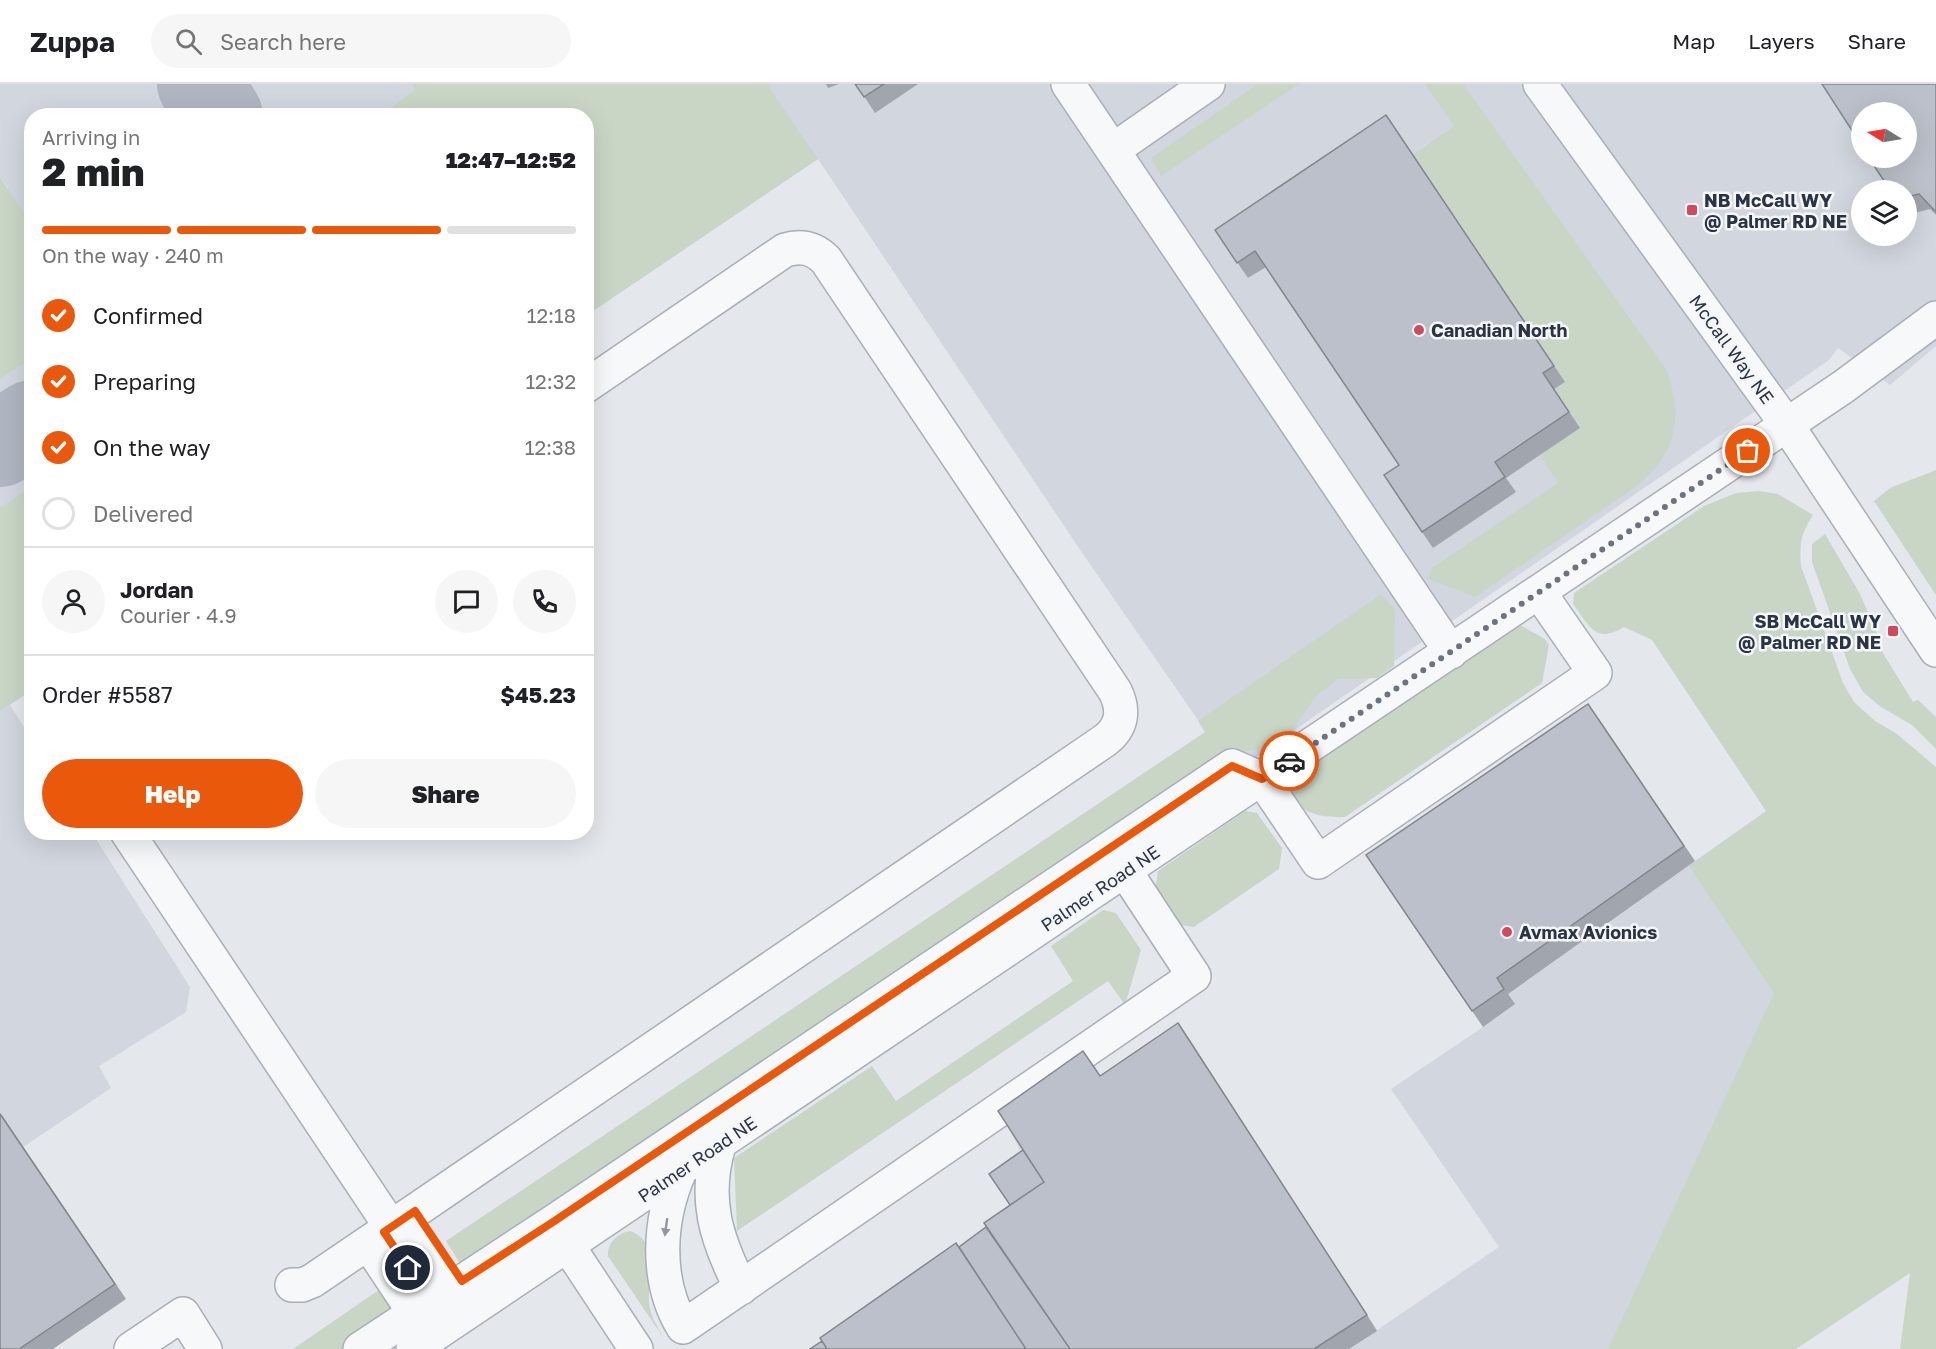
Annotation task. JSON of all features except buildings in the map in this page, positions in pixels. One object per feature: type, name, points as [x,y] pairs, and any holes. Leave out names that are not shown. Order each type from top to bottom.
[{"type":"street","points":[[1068,84],[1451,652]]},
{"type":"street","points":[[1113,150],[1208,84]]},
{"type":"street","name":"McCall Way NE","points":[[1540,84],[1787,425],[1936,650]]},
{"type":"street","points":[[292,1285],[302,1285],[312,1281],[392,1227],[1086,753],[1113,734],[1119,724],[1120,702],[1115,692],[840,280],[818,252],[796,247],[785,250],[594,381]]},
{"type":"street","name":"Palmer Road NE","points":[[442,1314],[568,1246],[719,1145],[932,984],[1125,871],[1843,387],[1936,318]]},
{"type":"street","points":[[360,1349],[442,1314],[932,984],[1232,766],[1262,779],[1318,862],[1594,674],[1539,592]]},
{"type":"street","points":[[132,840],[392,1227],[442,1314]]},
{"type":"street","points":[[680,1171],[669,1200],[662,1270],[672,1311],[683,1327],[1194,976],[1125,871]]},
{"type":"street","points":[[719,1145],[711,1182],[714,1215],[726,1258],[741,1288]]},
{"type":"street","points":[[392,1227],[442,1314]]},
{"type":"street","points":[[568,1246],[636,1349]]},
{"type":"street","points":[[131,1349],[183,1314],[205,1349]]},
{"type":"shaded area","points":[[0,84],[1936,84],[1936,346],[1890,385],[1838,348],[1829,360],[1234,772],[1085,557],[818,159],[594,310],[594,108],[24,108],[24,695],[10,705],[24,727],[24,840],[96,840],[190,987],[186,1012],[99,1066],[111,1088],[23,1147],[0,1116],[0,194],[8,188],[0,177]]},
{"type":"shaded area","points":[[1599,719],[1695,861],[1865,742],[1796,1349],[837,1349],[1020,1221],[1025,1161],[1008,1126],[1094,1066],[1111,1091],[1189,1039],[1377,1330],[1499,1247],[1391,1089],[1483,1027],[1377,871]]},
{"type":"green space","points":[[412,84],[767,84],[818,159],[594,310],[594,108],[391,108],[415,90]]},
{"type":"green space","points":[[1258,84],[1299,84],[1161,176],[1151,158]]},
{"type":"green space","points":[[1425,84],[1463,84],[1666,369],[1675,403],[1673,433],[1661,461],[1650,474],[1637,486],[1475,597],[1428,579],[1432,568],[1558,483],[1540,455],[1554,389],[1564,381],[1413,155],[1454,126]]},
{"type":"green space","points":[[0,177],[24,213],[24,363],[0,379]]},
{"type":"green space","points":[[1936,470],[1936,595],[1874,501],[1890,488]]},
{"type":"green space","points":[[1759,491],[1778,494],[1813,515],[1802,540],[1801,566],[1843,683],[1854,702],[1875,721],[1897,734],[1936,767],[1936,1349],[1900,1349],[1910,1273],[1796,1349],[1608,1349],[1774,993],[1689,866],[1766,811],[1652,640],[1624,627],[1606,634],[1594,630],[1573,604],[1574,593],[1704,506],[1736,493]]},
{"type":"green space","points":[[24,492],[24,695],[0,711],[0,508]]},
{"type":"green space","points":[[1825,534],[1860,594],[1879,638],[1875,640],[1913,702],[1918,700],[1936,717],[1936,749],[1912,725],[1881,707],[1863,692],[1850,669],[1812,562],[1812,544]]},
{"type":"green space","points":[[1381,594],[1395,610],[1394,666],[1377,678],[1338,679],[1316,696],[1289,735],[1270,746],[1235,754],[463,1268],[446,1241],[1205,732],[1198,721]]},
{"type":"green space","points":[[1520,625],[1545,639],[1549,645],[1542,683],[1345,817],[1329,817],[1312,813],[1299,805],[1292,790],[1294,775]]},
{"type":"green space","points":[[1245,811],[1257,813],[1282,848],[1279,869],[1194,927],[1179,925],[1155,891],[1158,871]]},
{"type":"green space","points":[[1103,910],[1116,913],[1141,950],[1125,1005],[1108,981],[737,1231],[734,1158],[872,1066],[896,1101],[1073,981],[1051,946]]},
{"type":"green space","points":[[630,1231],[647,1244],[650,1253],[650,1307],[663,1337],[608,1256],[609,1247],[614,1239]]},
{"type":"green space","points":[[386,1285],[404,1311],[349,1349],[293,1349]]},
{"type":"taxiway","points":[[200,84],[215,108]]},
{"type":"taxiway","points":[[0,444],[24,428]]},
{"type":"way so far","points":[[1289,761],[1748,451]]},
{"type":"place","name":"NB McCall WY @ Palmer RD NE","points":[[1692,210]]},
{"type":"place","name":"Canadian North","points":[[1419,330]]},
{"type":"place","name":"SB McCall WY @ Palmer RD NE","points":[[1893,631]]},
{"type":"place","name":"Avmax Avionics","points":[[1507,932]]},
{"type":"route","points":[[408,1268],[384,1232],[415,1211],[462,1281],[1232,766],[1262,779],[1289,761]]}]
